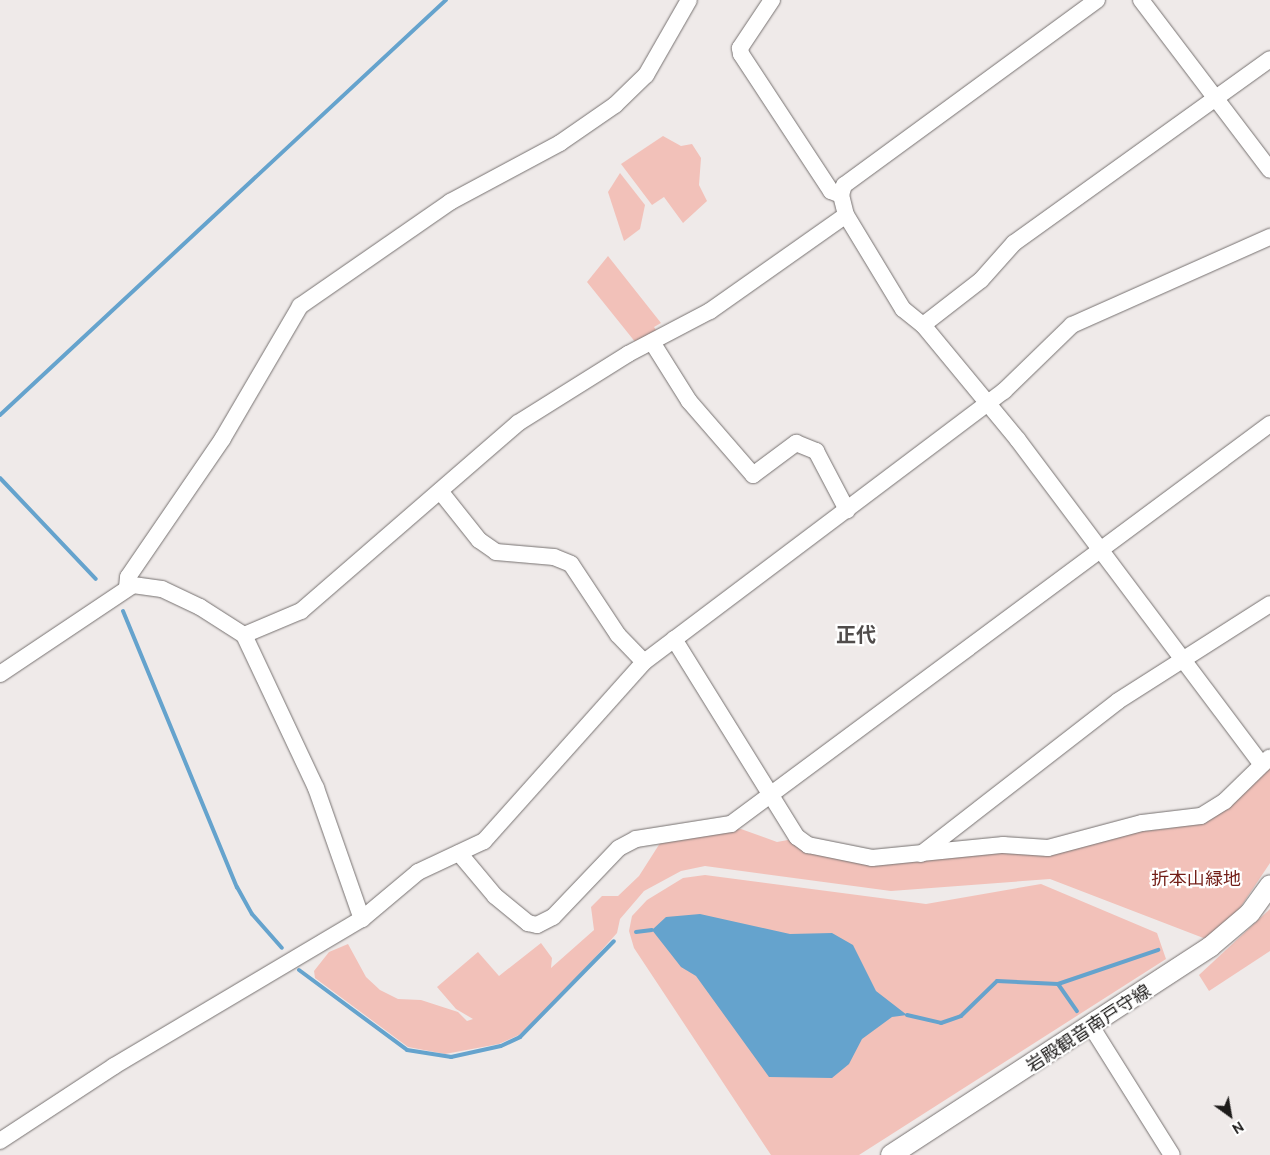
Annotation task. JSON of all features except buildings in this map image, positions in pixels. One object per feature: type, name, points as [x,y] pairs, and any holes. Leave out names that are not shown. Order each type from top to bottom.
[{"type":"main road","name":"岩殿観音南戸守線","points":[[891,1155],[1226,936],[1250,913],[1270,885]]},
{"type":"street","points":[[127,588],[128,577],[223,438],[300,306],[450,202],[560,142],[615,105],[646,75],[689,0]]},
{"type":"street","points":[[772,0],[740,48],[741,54],[831,191],[841,194]]},
{"type":"street","points":[[674,640],[797,837],[808,845],[872,858],[919,855],[1003,845],[1048,848],[1142,823],[1201,816],[1225,801],[1266,761],[1181,657],[1018,440],[986,405],[923,325],[903,309],[846,215],[841,194],[850,181],[1097,0]]},
{"type":"street","points":[[1141,0],[1270,170]]},
{"type":"street","points":[[923,325],[980,280],[1014,243],[1216,100],[1270,59]]},
{"type":"street","points":[[244,636],[259,632],[309,606],[518,424],[652,342],[710,311],[846,215]]},
{"type":"street","points":[[0,1141],[114,1066],[362,919],[418,872],[459,854],[484,840],[504,821],[644,662],[986,405],[1081,319],[1270,237]]},
{"type":"street","points":[[652,342],[689,401],[753,475],[796,443],[816,451],[847,510]]},
{"type":"street","points":[[459,854],[495,896],[528,923],[537,925],[553,917],[619,848],[636,839],[731,824],[1101,552],[1270,424]]},
{"type":"street","points":[[440,491],[479,540],[496,552],[554,558],[571,564],[618,635],[644,662]]},
{"type":"street","points":[[0,674],[127,588],[158,587],[200,606],[244,636],[316,788],[362,919]]},
{"type":"street","points":[[919,855],[1181,657],[1270,604]]},
{"type":"street","points":[[1091,1026],[1172,1155]]},
{"type":"green space","points":[[663,136],[681,146],[692,144],[701,158],[699,185],[707,201],[683,223],[664,197],[652,205],[621,164]]},
{"type":"green space","points":[[620,173],[645,205],[640,229],[624,241],[608,192]]},
{"type":"green space","points":[[608,256],[661,323],[654,327],[658,333],[636,343],[587,282]]},
{"type":"green space","name":"折本山緑地","points":[[1270,763],[1270,863],[1234,917],[1206,939],[1050,879],[891,891],[705,866],[681,871],[644,891],[620,919],[617,933],[558,999],[519,1035],[499,1044],[445,1054],[408,1047],[315,978],[314,971],[329,952],[348,944],[366,977],[380,990],[398,999],[421,1000],[458,1012],[467,1021],[473,1019],[456,1009],[437,987],[478,952],[499,976],[541,943],[552,958],[551,968],[594,930],[591,907],[602,896],[618,896],[639,876],[662,840],[741,829],[777,842],[788,840],[871,861],[1172,828],[1188,823]]},
{"type":"green space","points":[[705,875],[926,904],[1041,884],[1157,933],[1166,959],[859,1155],[771,1155],[634,948],[629,931],[632,916],[647,900],[683,878]]},
{"type":"green space","points":[[1270,909],[1270,951],[1209,991],[1199,975]]},
{"type":"water","points":[[700,914],[790,934],[832,933],[853,945],[876,991],[907,1015],[892,1017],[862,1039],[849,1064],[832,1078],[769,1077],[696,976],[681,967],[652,930],[666,917]]},
{"type":"waterway","points":[[0,415],[446,0]]},
{"type":"waterway","points":[[0,478],[96,579]]},
{"type":"waterway","points":[[123,611],[237,887],[252,914],[282,948]]},
{"type":"waterway","points":[[636,932],[652,930]]},
{"type":"waterway","points":[[299,970],[407,1050],[451,1057],[501,1046],[520,1037],[614,941]]},
{"type":"waterway","points":[[907,1015],[941,1023],[961,1016],[997,981],[1058,984],[1158,950]]},
{"type":"waterway","points":[[1058,984],[1077,1011]]},
{"type":"district","name":"正代","points":[[856,634]]}]
